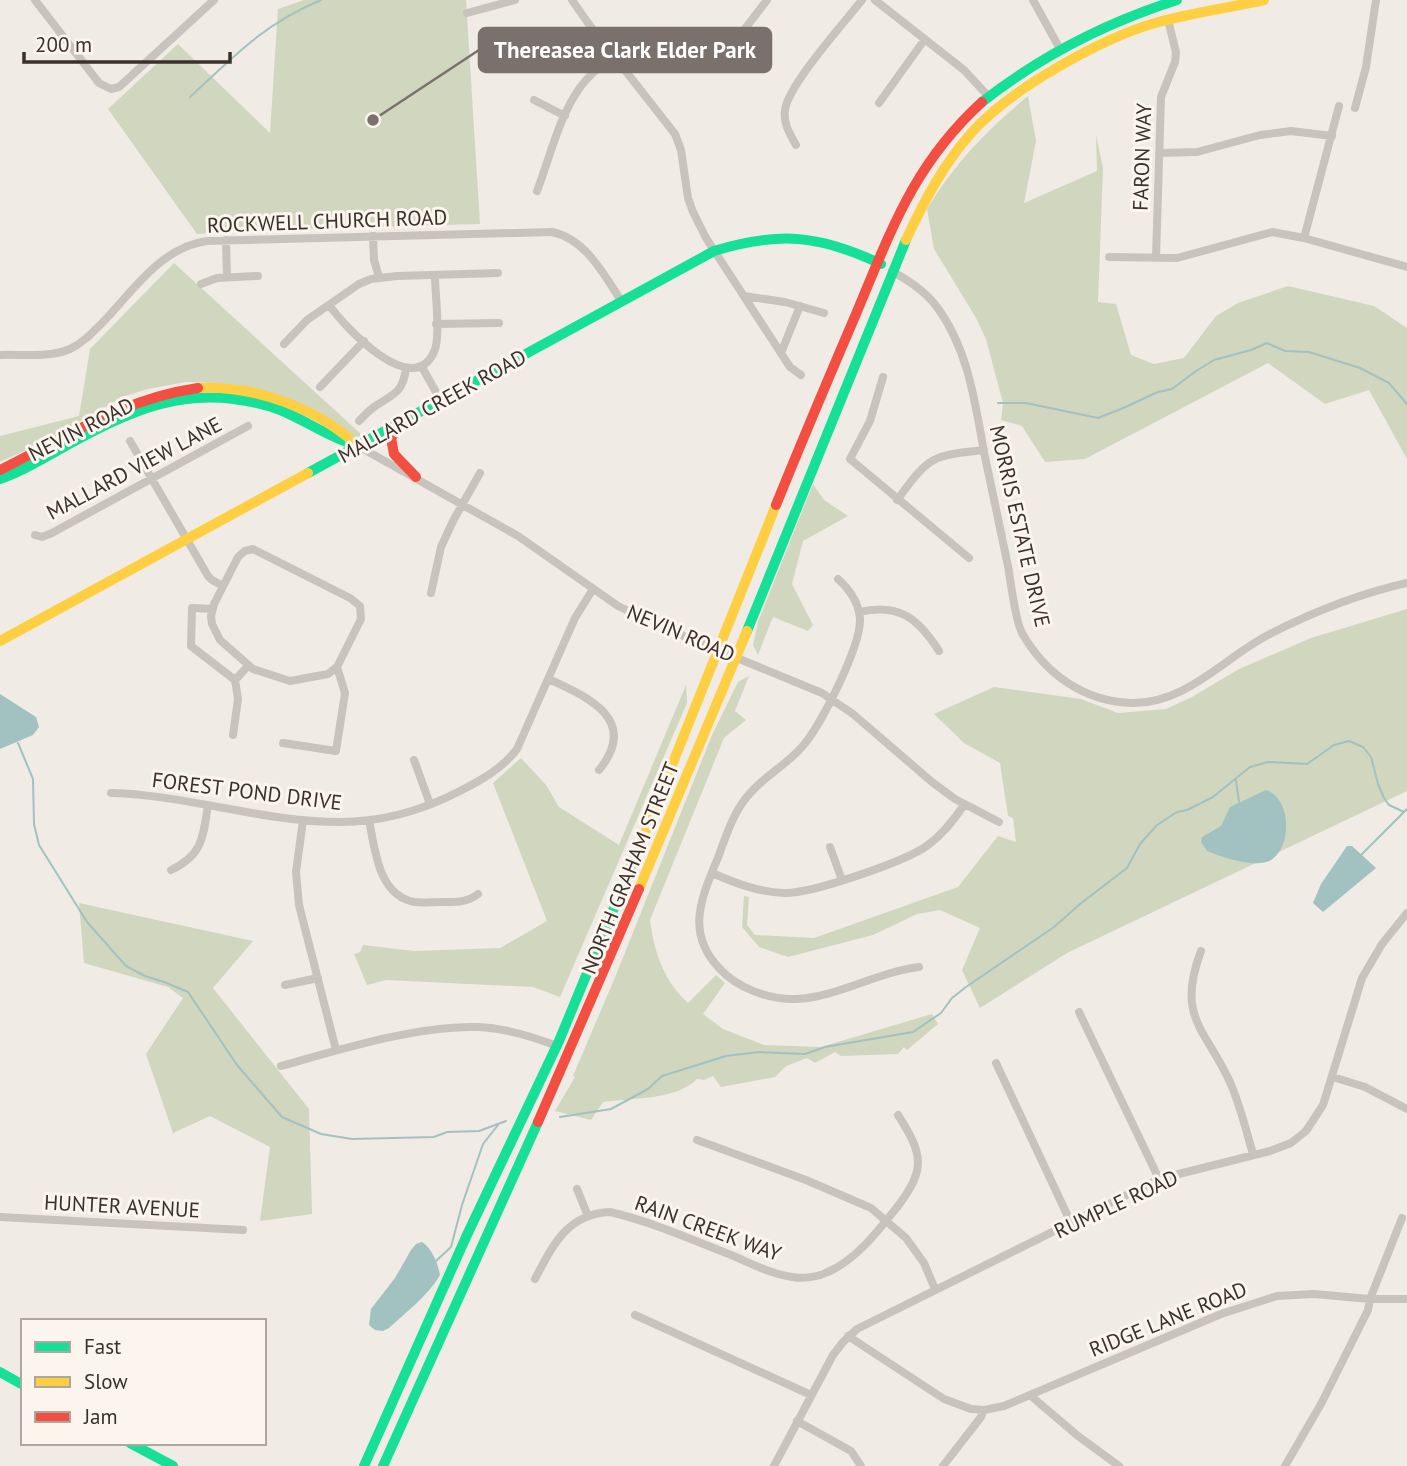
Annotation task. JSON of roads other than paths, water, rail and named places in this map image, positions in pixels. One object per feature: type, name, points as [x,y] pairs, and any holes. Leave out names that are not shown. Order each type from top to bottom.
[{"type":"main road","points":[[877,262],[906,199],[932,156],[956,127],[989,97],[1060,49],[1134,13],[1177,0]]},
{"type":"main road","points":[[892,271],[926,197],[947,165],[974,131],[999,108],[1052,71],[1103,43],[1168,19],[1264,0]]},
{"type":"main road","name":"MALLARD CREEK ROAD","points":[[0,641],[714,251],[763,237],[789,235],[830,243],[892,271]]},
{"type":"main road","name":"NORTH GRAHAM STREET","points":[[364,1466],[481,1205],[556,1046],[620,897],[877,262]]},
{"type":"main road","name":"NORTH GRAHAM STREET","points":[[383,1466],[595,994],[736,657],[892,271]]},
{"type":"main road","name":"NEVIN ROAD","points":[[0,470],[125,405],[174,390],[199,387],[249,392],[295,407],[337,430],[358,446]]},
{"type":"main road","name":"NEVIN ROAD","points":[[0,479],[128,412],[176,398],[200,396],[247,400],[291,414],[338,440],[358,446]]},
{"type":"main road","points":[[408,419],[394,432],[391,442],[399,461],[416,477]]},
{"type":"main road","points":[[320,430],[331,445],[332,460]]},
{"type":"main road","points":[[0,1372],[21,1384]]},
{"type":"main road","points":[[134,1445],[173,1466]]},
{"type":"street","points":[[34,0],[99,83],[111,89],[118,86],[214,0]]},
{"type":"street","points":[[467,13],[515,0]]},
{"type":"street","points":[[572,0],[675,134],[681,150],[688,198],[714,251],[790,367],[801,375]]},
{"type":"street","points":[[724,56],[767,0]]},
{"type":"street","points":[[796,145],[784,119],[789,97],[862,0]]},
{"type":"street","points":[[875,0],[964,69],[989,97]]},
{"type":"street","points":[[1033,0],[1060,49]]},
{"type":"street","points":[[1355,108],[1366,67],[1376,0]]},
{"type":"street","name":"FARON WAY","points":[[1156,257],[1161,97],[1175,62],[1176,52],[1168,19]]},
{"type":"street","points":[[879,103],[925,39]]},
{"type":"street","points":[[537,191],[565,116],[583,84],[614,57]]},
{"type":"street","points":[[534,100],[565,116]]},
{"type":"street","points":[[1304,237],[1339,106]]},
{"type":"street","points":[[1159,153],[1197,152],[1291,131],[1332,136]]},
{"type":"street","points":[[1109,257],[1189,256],[1272,232],[1304,237],[1407,267]]},
{"type":"street","name":"ROCKWELL CHURCH ROAD","points":[[0,355],[57,353],[72,348],[91,335],[171,253],[195,243],[226,240],[495,233],[561,234],[587,252],[622,302]]},
{"type":"street","points":[[373,236],[373,255],[379,277]]},
{"type":"street","points":[[226,240],[227,277]]},
{"type":"street","name":"MORRIS ESTATE DRIVE","points":[[892,271],[926,295],[957,340],[972,391],[1021,632],[1052,674],[1095,698],[1134,703],[1168,698],[1189,688],[1266,636],[1327,607],[1375,590],[1407,583]]},
{"type":"street","points":[[284,344],[307,320],[359,284],[379,277],[498,273]]},
{"type":"street","points":[[201,284],[227,277],[258,276]]},
{"type":"street","points":[[329,305],[342,321],[394,365],[406,369],[422,367],[435,349],[435,276]]},
{"type":"street","points":[[744,296],[772,299],[824,313]]},
{"type":"street","points":[[781,353],[800,306]]},
{"type":"street","points":[[436,324],[499,323]]},
{"type":"street","points":[[320,387],[364,341]]},
{"type":"street","points":[[422,367],[441,401]]},
{"type":"street","points":[[359,421],[374,407],[397,393],[406,369]]},
{"type":"street","points":[[883,377],[870,421],[850,458],[969,558]]},
{"type":"street","name":"MALLARD VIEW LANE","points":[[35,535],[42,537],[52,533],[248,426]]},
{"type":"street","points":[[130,441],[208,576],[223,586]]},
{"type":"street","name":"NEVIN ROAD","points":[[358,446],[536,547],[593,589],[638,616],[808,686],[831,699],[853,714],[932,782],[964,805],[999,822]]},
{"type":"street","points":[[897,500],[925,465],[934,458],[984,450]]},
{"type":"street","points":[[431,593],[441,547],[480,473]]},
{"type":"street","points":[[254,549],[356,602],[361,610],[361,619],[337,667],[328,674],[294,681],[263,674],[248,666],[220,640],[212,624],[213,609],[238,557],[245,551],[254,549]]},
{"type":"street","points":[[838,579],[850,591],[859,612],[858,639],[815,731],[802,748],[756,787],[742,803],[704,891],[699,912],[702,941],[711,959],[722,972],[751,990],[782,998],[806,998],[900,970],[919,967]]},
{"type":"street","name":"FOREST POND DRIVE","points":[[111,793],[161,797],[303,820],[342,822],[397,815],[430,804],[475,784],[506,762],[521,741],[575,618],[593,589]]},
{"type":"street","points":[[213,609],[192,608],[191,646],[235,680],[238,699],[233,735]]},
{"type":"street","points":[[859,612],[881,608],[904,614],[924,629],[939,651]]},
{"type":"street","points":[[235,680],[248,666]]},
{"type":"street","points":[[283,743],[336,751],[345,693],[337,667]]},
{"type":"street","points":[[549,678],[589,698],[604,711],[613,734],[611,750],[598,770]]},
{"type":"street","points":[[414,760],[430,804]]},
{"type":"street","points":[[171,870],[190,859],[200,846],[208,805]]},
{"type":"street","points":[[712,873],[749,888],[787,894],[811,890],[920,850],[951,824],[964,805]]},
{"type":"street","points":[[303,820],[296,872],[297,889],[336,1050]]},
{"type":"street","points":[[369,820],[381,871],[397,894],[418,902],[462,901],[478,894]]},
{"type":"street","points":[[830,847],[842,880]]},
{"type":"street","name":"RUMPLE ROAD","points":[[774,1466],[833,1356],[848,1336],[868,1322],[1159,1179],[1282,1147],[1306,1131],[1323,1105],[1362,978],[1382,944],[1407,913]]},
{"type":"street","points":[[1202,951],[1192,984],[1196,1023],[1231,1083],[1253,1154]]},
{"type":"street","points":[[285,985],[318,978]]},
{"type":"street","points":[[1079,1013],[1159,1179]]},
{"type":"street","points":[[281,1066],[336,1050],[462,1027],[517,1032],[556,1046]]},
{"type":"street","points":[[996,1063],[1072,1223]]},
{"type":"street","points":[[1333,1077],[1365,1087],[1407,1109]]},
{"type":"street","name":"RAIN CREEK WAY","points":[[588,1216],[610,1212],[623,1215],[778,1274],[805,1278],[827,1273],[844,1264],[887,1220],[912,1188],[918,1171],[916,1150],[898,1115]]},
{"type":"street","points":[[697,1140],[860,1202],[887,1220],[906,1238],[924,1263],[935,1289]]},
{"type":"street","points":[[535,1279],[563,1233],[576,1221],[588,1216],[577,1189]]},
{"type":"street","name":"HUNTER AVENUE","points":[[0,1217],[243,1230]]},
{"type":"street","points":[[1285,1466],[1346,1356],[1368,1310],[1402,1218]]},
{"type":"street","name":"RIDGE LANE ROAD","points":[[984,1410],[1031,1396],[1184,1329],[1261,1300],[1293,1294],[1407,1299]]},
{"type":"street","points":[[635,1315],[811,1395]]},
{"type":"street","points":[[848,1336],[944,1399],[962,1407],[984,1410],[943,1466]]},
{"type":"street","points":[[1031,1396],[1062,1424],[1119,1466]]},
{"type":"street","points":[[797,1422],[851,1451],[861,1466]]},
{"type":"water","points":[[0,694],[36,717],[39,727],[33,735],[0,749]]},
{"type":"water","points":[[1266,790],[1280,802],[1284,812],[1286,834],[1278,853],[1271,860],[1257,863],[1239,861],[1207,851],[1201,842],[1202,837],[1221,826],[1230,807]]},
{"type":"water","points":[[1347,846],[1352,846],[1376,868],[1323,912],[1313,903],[1321,884]]},
{"type":"water","points":[[422,1242],[434,1257],[440,1275],[423,1297],[389,1328],[383,1331],[375,1330],[369,1325],[371,1309],[395,1278],[411,1250]]},
{"type":"waterway","points":[[190,97],[266,30],[321,0]]},
{"type":"waterway","points":[[998,403],[1026,403],[1098,418],[1158,392],[1172,389],[1214,360],[1267,343],[1285,351],[1309,352],[1360,368],[1389,383],[1407,404]]},
{"type":"waterway","points":[[560,1117],[611,1109],[648,1089],[662,1076],[726,1056],[759,1052],[805,1054],[825,1047],[913,1032],[941,1013],[952,998],[966,987],[1054,927],[1127,868],[1140,844],[1157,825],[1177,812],[1213,797],[1250,767],[1268,762],[1307,764],[1334,745],[1349,741],[1363,747],[1371,757],[1384,798],[1389,805],[1404,812]]},
{"type":"waterway","points":[[18,743],[33,779],[34,824],[39,845],[87,922],[126,966],[188,992],[237,1065],[282,1117],[321,1134],[352,1139],[434,1137],[447,1132],[479,1131],[506,1121]]},
{"type":"waterway","points":[[1236,780],[1239,802]]},
{"type":"waterway","points":[[1361,855],[1407,809]]},
{"type":"waterway","points":[[436,1261],[451,1247],[483,1144],[498,1125]]},
{"type":"place","name":"Thereasea Clark Elder Park","points":[[373,120]]}]
